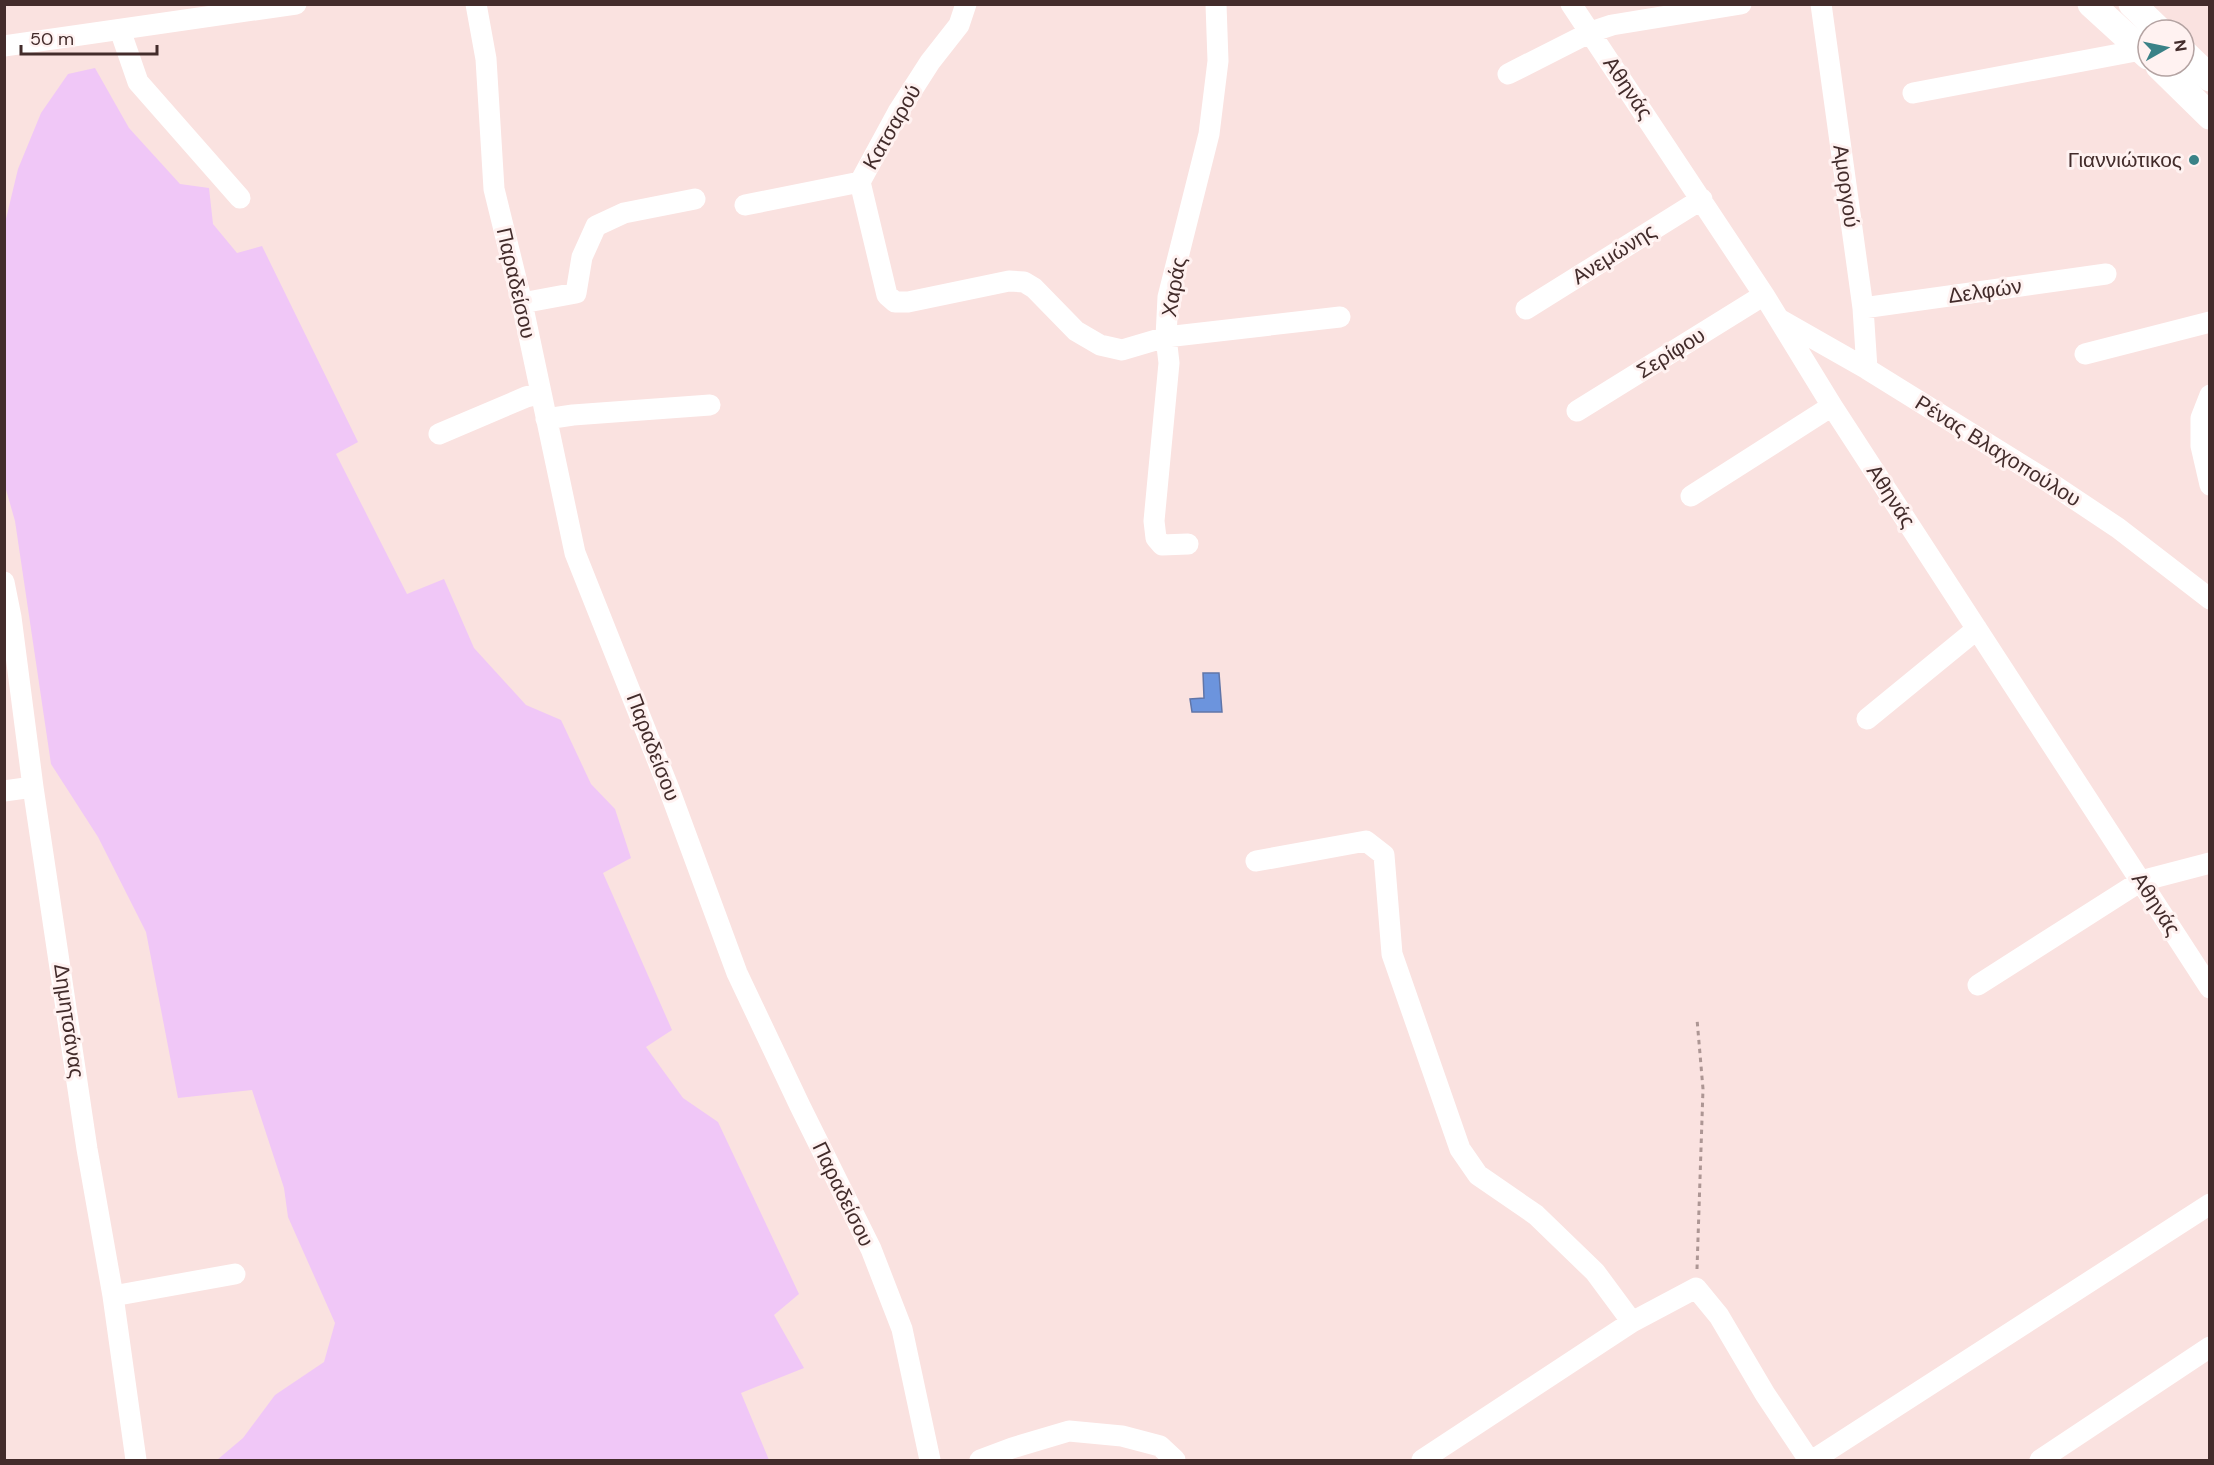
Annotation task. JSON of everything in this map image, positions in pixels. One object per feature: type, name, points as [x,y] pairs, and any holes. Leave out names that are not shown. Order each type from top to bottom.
[{"type":"main road","points":[[2091,4],[2136,45]]},
{"type":"main road","points":[[2132,4],[2147,18]]},
{"type":"main road","points":[[2196,65],[2210,78]]},
{"type":"main road","points":[[2171,78],[2210,116]]},
{"type":"street","points":[[4,46],[120,30],[177,13],[296,4]]},
{"type":"street","name":"Παραδείσου","points":[[476,4],[486,60],[494,189],[522,303],[575,553],[661,767],[737,973],[871,1249],[902,1329],[930,1461]]},
{"type":"street","name":"Κατσαρού","points":[[745,205],[860,182],[898,112],[930,62],[959,25],[966,4]]},
{"type":"street","name":"Χαράς","points":[[1188,544],[1162,545],[1156,538],[1154,521],[1169,363],[1166,337],[1168,297],[1209,134],[1218,61],[1216,4]]},
{"type":"street","name":"Αθηνάς","points":[[1571,4],[1702,199],[1832,406],[2210,988]]},
{"type":"street","points":[[1508,74],[1591,33],[1612,26],[1741,4]]},
{"type":"street","name":"Αμοργού","points":[[1821,4],[1863,308],[1867,369]]},
{"type":"street","points":[[120,30],[138,82],[240,198]]},
{"type":"street","points":[[1913,93],[2136,59]]},
{"type":"street","points":[[860,182],[887,295],[895,302],[908,302],[1009,281],[1024,282],[1034,288],[1076,331],[1100,345],[1122,350],[1166,337],[1340,317]]},
{"type":"street","points":[[522,303],[576,293],[582,257],[596,226],[624,213],[695,199]]},
{"type":"street","name":"Ανεμώνης","points":[[1527,309],[1702,199]]},
{"type":"street","name":"Δελφών","points":[[1863,308],[2106,274]]},
{"type":"street","name":"Σερίφου","points":[[1577,411],[1764,295]]},
{"type":"street","name":"Ρένας Βλαχοπούλου","points":[[1778,318],[1867,369],[2082,504],[2118,528],[2210,599]]},
{"type":"street","points":[[2085,354],[2210,322]]},
{"type":"street","points":[[439,434],[526,397],[541,393]]},
{"type":"street","points":[[2210,395],[2201,418],[2201,446],[2210,485]]},
{"type":"street","points":[[546,419],[710,405]]},
{"type":"street","points":[[1690,496],[1832,406]]},
{"type":"street","name":"Δημητσάνας","points":[[4,582],[11,617],[33,787],[87,1149],[113,1296],[136,1461]]},
{"type":"street","points":[[1867,719],[1977,629]]},
{"type":"street","points":[[4,791],[33,787]]},
{"type":"street","points":[[1256,861],[1366,841],[1384,855],[1392,954],[1460,1149],[1478,1175],[1536,1215],[1595,1272],[1632,1322]]},
{"type":"street","points":[[1978,985],[2141,881],[2210,862]]},
{"type":"street","points":[[1422,1461],[1632,1322],[1696,1288],[1719,1316],[1765,1394],[1811,1461],[2210,1204]]},
{"type":"street","points":[[113,1296],[235,1274]]},
{"type":"street","points":[[2040,1461],[2210,1347]]},
{"type":"street","points":[[980,1461],[1012,1448],[1070,1431],[1122,1436],[1160,1446],[1175,1461]]},
{"type":"path","points":[[1696,1288],[1703,1089],[1697,1019]]},
{"type":"shaded area","points":[[95,68],[129,128],[180,184],[209,188],[213,224],[237,253],[262,246],[358,442],[336,454],[407,594],[444,579],[474,648],[526,705],[561,720],[591,784],[615,809],[631,858],[603,873],[672,1030],[646,1047],[683,1098],[718,1122],[799,1294],[774,1315],[804,1368],[741,1393],[769,1460],[217,1460],[243,1438],[275,1395],[324,1362],[335,1323],[288,1217],[284,1188],[252,1090],[178,1098],[146,932],[98,837],[51,764],[15,521],[5,486],[5,223],[18,169],[41,113],[68,74]]},
{"type":"water","points":[[1203,673],[1219,673],[1222,712],[1192,712],[1190,699],[1204,698]]},
{"type":"place","name":"Γιαννιώτικος","points":[[2194,160]]}]
